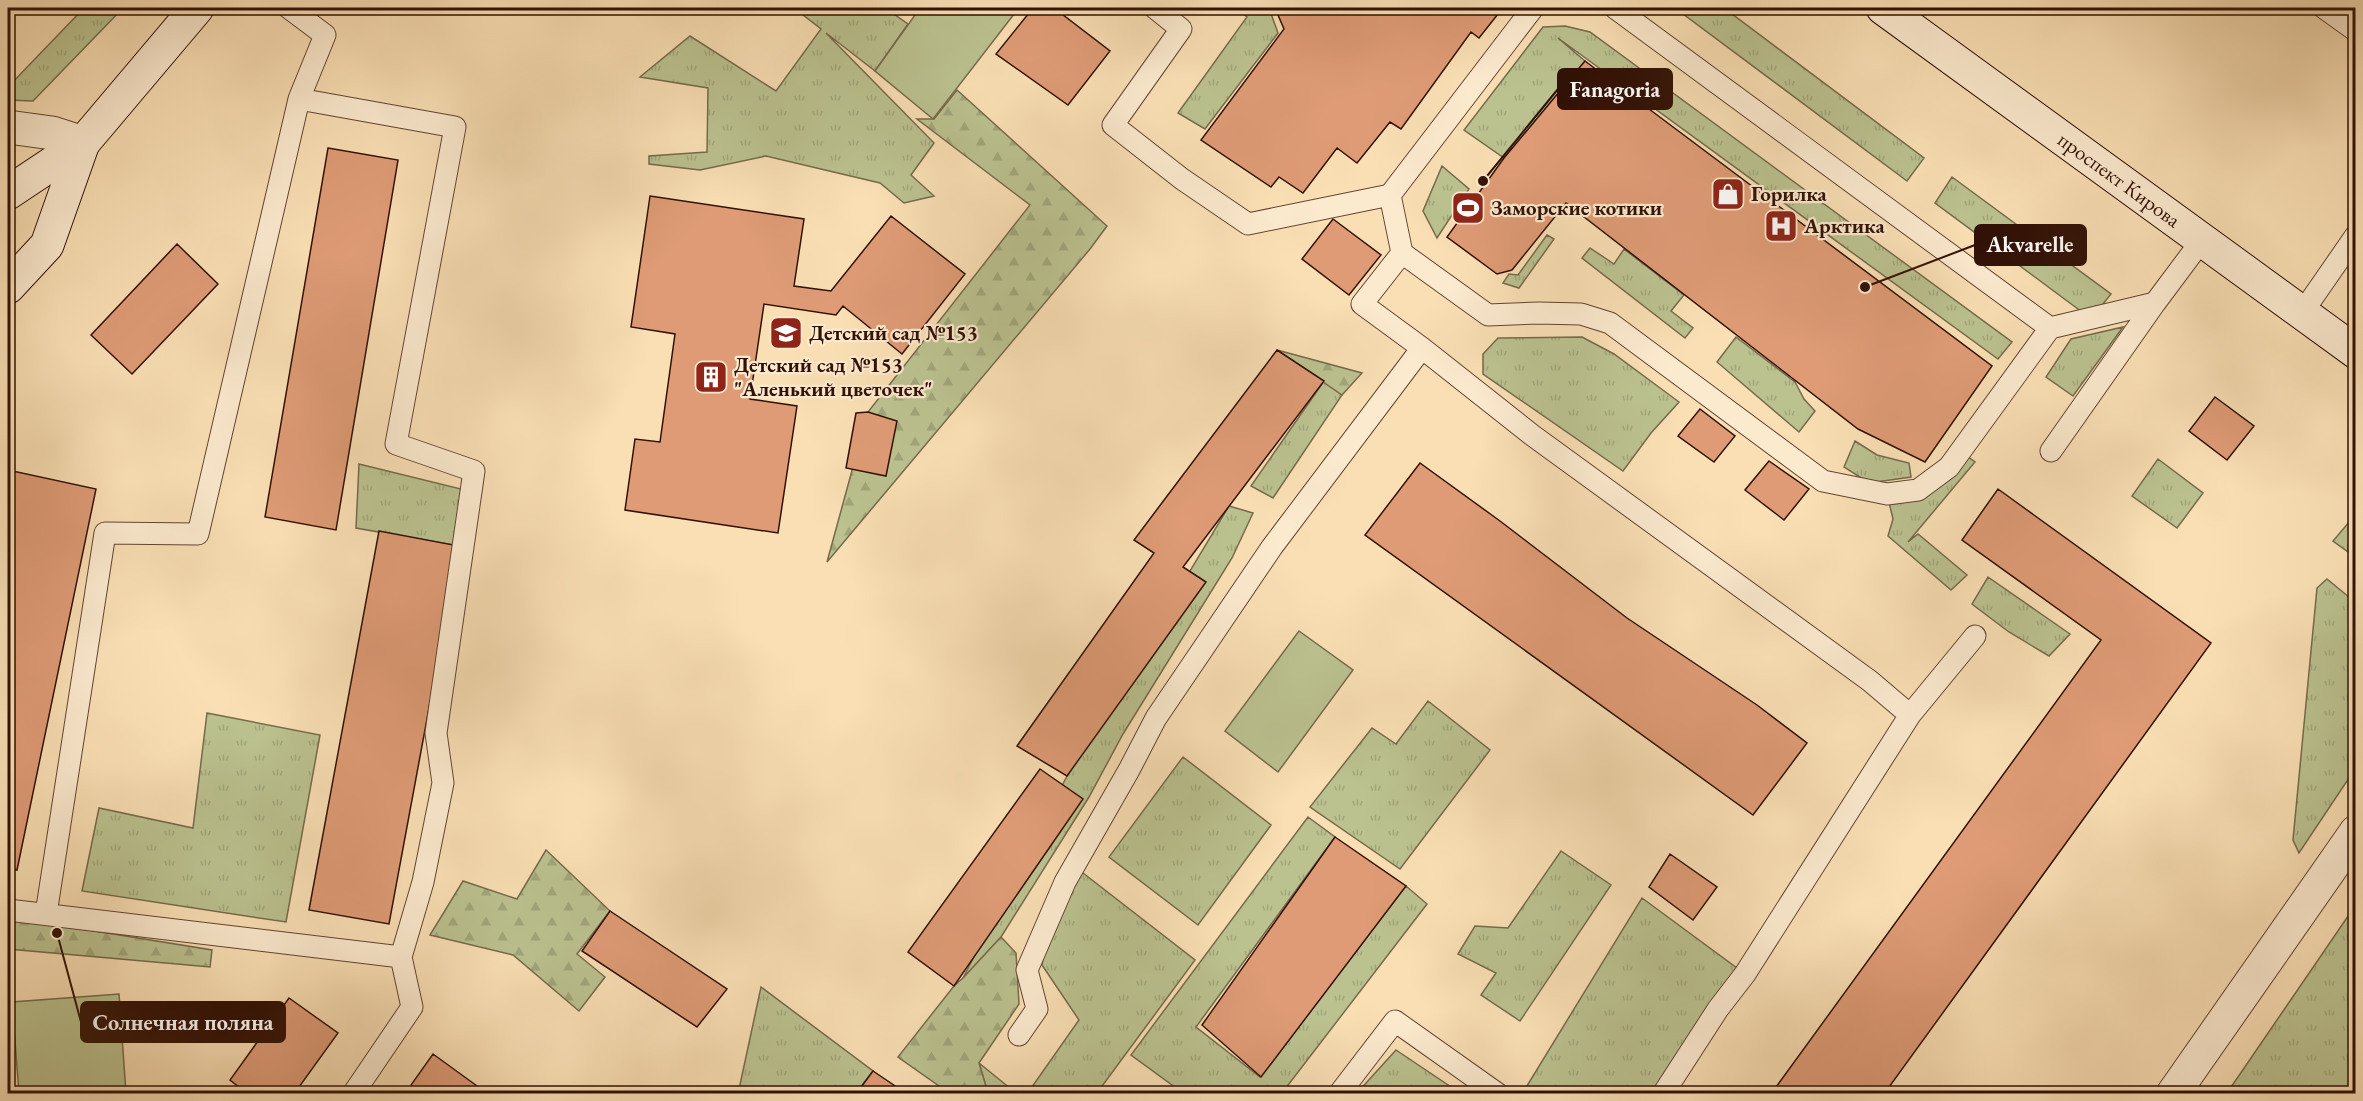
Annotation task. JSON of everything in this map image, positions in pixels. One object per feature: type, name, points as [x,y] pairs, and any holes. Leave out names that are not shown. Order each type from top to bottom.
[{"type":"street","points":[[8,193],[83,143],[197,8]]},
{"type":"street","name":"проспект Кирова","points":[[1883,8],[2355,352]]},
{"type":"street","points":[[8,127],[52,133],[83,143]]},
{"type":"street","points":[[8,287],[47,245],[83,143]]},
{"type":"street","points":[[2173,1094],[2355,832]]},
{"type":"lane","points":[[46,914],[105,533],[198,534],[299,99],[325,35],[289,8]]},
{"type":"lane","points":[[1155,8],[1181,28],[1113,125],[1182,178],[1248,224],[1390,195],[1533,8]]},
{"type":"lane","points":[[1615,8],[2050,328]]},
{"type":"lane","points":[[2324,8],[2355,32]]},
{"type":"lane","points":[[299,99],[455,127],[396,444],[474,471],[436,732],[443,783],[423,882],[401,957],[412,1007],[353,1094]]},
{"type":"lane","points":[[1390,195],[1402,253],[1488,315],[1581,314],[1610,323],[1822,481],[1887,494],[1918,490],[1949,467],[2050,328],[2155,303]]},
{"type":"lane","points":[[2302,313],[2355,235]]},
{"type":"lane","points":[[2051,451],[2202,240]]},
{"type":"lane","points":[[1402,253],[1362,304],[1532,435],[1870,681],[1910,715]]},
{"type":"lane","points":[[1019,1035],[1037,1009],[1027,970],[1051,914],[1084,846],[1129,770],[1156,718],[1272,547],[1422,348]]},
{"type":"lane","points":[[1663,1094],[1718,1009],[1745,974],[1910,715],[1975,636]]},
{"type":"lane","points":[[8,910],[401,957]]},
{"type":"lane","points":[[1339,1094],[1395,1021],[1498,1094]]},
{"type":"green space","points":[[84,8],[123,8],[33,101],[8,100],[8,87]]},
{"type":"green space","points":[[794,8],[885,8],[908,24],[875,71],[826,33],[934,143],[911,175],[934,196],[904,203],[880,183],[766,156],[700,170],[649,164],[649,156],[707,152],[708,88],[640,77],[690,36],[776,91],[821,29]]},
{"type":"green space","points":[[920,8],[1018,9],[933,119],[875,71]]},
{"type":"green space","points":[[1236,8],[1269,8],[1278,33],[1205,129],[1178,113],[1247,17]]},
{"type":"green space","points":[[1675,8],[1724,8],[1924,158],[1907,181]]},
{"type":"green space","points":[[1565,26],[1590,32],[2012,342],[1998,359],[1558,38],[1585,61],[1504,158],[1464,130],[1543,27]]},
{"type":"green space","points":[[957,90],[1107,226],[827,562],[868,412],[1030,205],[917,119],[934,119]]},
{"type":"green space","points":[[1442,166],[1469,189],[1437,238],[1423,211]]},
{"type":"green space","points":[[1952,177],[2111,294],[2099,309],[2082,312],[1935,203]]},
{"type":"green space","points":[[1547,235],[1554,239],[1519,288],[1503,283],[1509,274],[1518,275]]},
{"type":"green space","points":[[1590,248],[1614,264],[1624,249],[1684,295],[1671,311],[1693,328],[1685,338],[1582,258]]},
{"type":"green space","points":[[2123,327],[2073,396],[2046,377],[2071,339]]},
{"type":"green space","points":[[1582,337],[1614,354],[1679,402],[1651,433],[1623,471],[1483,374],[1483,354],[1498,338]]},
{"type":"green space","points":[[1736,337],[1795,382],[1804,399],[1815,411],[1799,432],[1717,362]]},
{"type":"green space","points":[[1277,350],[1362,373],[1342,395]]},
{"type":"green space","points":[[1324,381],[1342,395],[1273,498],[1251,486]]},
{"type":"green space","points":[[1855,441],[1877,455],[1909,463],[1911,477],[1869,483],[1844,467]]},
{"type":"green space","points":[[1960,451],[1975,462],[1908,542],[1918,534],[1967,575],[1951,590],[1888,536],[1893,519],[1887,494],[1936,476]]},
{"type":"green space","points":[[2158,459],[2203,493],[2177,528],[2132,496]]},
{"type":"green space","points":[[359,464],[461,489],[459,546],[356,528]]},
{"type":"green space","points":[[1229,506],[1253,513],[1232,558],[1123,734],[1089,797],[1001,937],[963,978],[1067,776]]},
{"type":"green space","points":[[2355,515],[2355,557],[2333,541]]},
{"type":"green space","points":[[1988,577],[2070,634],[2049,656],[2009,632],[1972,604]]},
{"type":"green space","points":[[2327,579],[2355,602],[2355,769],[2299,853],[2293,840],[2317,588]]},
{"type":"green space","points":[[1299,631],[1353,670],[1278,772],[1225,731]]},
{"type":"green space","points":[[1428,701],[1490,750],[1400,869],[1310,807],[1372,728],[1396,744]]},
{"type":"green space","points":[[207,713],[320,735],[286,922],[82,891],[99,808],[193,828]]},
{"type":"green space","points":[[1183,757],[1271,825],[1198,925],[1109,857]]},
{"type":"green space","points":[[1308,817],[1335,837],[1196,1027],[1260,1077],[1406,886],[1427,904],[1282,1093],[1183,1093],[1131,1055]]},
{"type":"green space","points":[[546,850],[610,911],[577,954],[605,977],[579,1011],[513,955],[430,935],[463,881],[517,899]]},
{"type":"green space","points":[[1561,851],[1611,885],[1520,1021],[1481,995],[1496,973],[1458,954],[1475,926],[1508,928]]},
{"type":"green space","points":[[1074,866],[1195,960],[1097,1093],[1027,1094],[1079,1020],[1042,965],[1051,914]]},
{"type":"green space","points":[[1642,898],[1745,974],[1663,1093],[1522,1094]]},
{"type":"green space","points":[[2355,906],[2355,1093],[2227,1093]]},
{"type":"green space","points":[[8,917],[212,950],[210,967],[8,949]]},
{"type":"green space","points":[[1001,937],[1016,953],[1019,1004],[979,1063],[988,1093],[949,1093],[898,1057],[954,986]]},
{"type":"green space","points":[[761,987],[873,1071],[856,1093],[738,1094]]},
{"type":"green space","points":[[119,994],[126,1093],[19,1093],[12,1002]]},
{"type":"green space","points":[[1396,1050],[1460,1093],[1357,1093]]},
{"type":"green space","points":[[979,1063],[1016,1093],[988,1093]]},
{"type":"building","points":[[1033,8],[1054,8],[1110,51],[1068,105],[996,54]]},
{"type":"building","points":[[1275,8],[1502,9],[1479,38],[1471,32],[1401,129],[1390,122],[1357,163],[1337,148],[1303,193],[1279,177],[1271,187],[1201,140],[1284,29]]},
{"type":"building","points":[[1585,61],[1992,366],[1925,462],[1858,429],[1566,203],[1512,270],[1497,274],[1447,237],[1504,158]]},
{"type":"building","points":[[328,148],[398,160],[336,530],[265,517]]},
{"type":"building","name":"Детский сад №153 \"Аленький цветочек\"","points":[[650,196],[804,219],[794,286],[831,291],[891,216],[965,274],[902,354],[843,306],[836,315],[764,304],[750,399],[797,406],[778,533],[625,510],[635,439],[660,442],[675,334],[631,327]]},
{"type":"building","points":[[1333,219],[1381,255],[1349,295],[1302,259]]},
{"type":"building","points":[[177,244],[218,284],[132,374],[91,335]]},
{"type":"building","points":[[1277,350],[1324,381],[1183,567],[1206,582],[1067,776],[1017,746],[1154,553],[1134,540]]},
{"type":"building","points":[[2215,397],[2254,426],[2227,460],[2189,431]]},
{"type":"building","points":[[1700,409],[1735,436],[1714,462],[1678,436]]},
{"type":"building","points":[[868,412],[897,421],[886,476],[846,468],[856,413]]},
{"type":"building","points":[[1769,461],[1809,489],[1784,520],[1745,490]]},
{"type":"building","points":[[1420,463],[1627,618],[1757,705],[1807,743],[1753,815],[1365,535]]},
{"type":"building","points":[[8,470],[96,489],[17,870],[8,868]]},
{"type":"building","points":[[1998,489],[2211,643],[1884,1094],[1771,1094],[2101,640],[1962,540]]},
{"type":"building","points":[[379,531],[459,546],[389,924],[309,910]]},
{"type":"building","points":[[1040,769],[1083,799],[954,986],[908,952]]},
{"type":"building","points":[[1335,837],[1406,886],[1261,1077],[1202,1025]]},
{"type":"building","points":[[1670,854],[1717,887],[1693,920],[1649,887]]},
{"type":"building","points":[[610,911],[727,989],[697,1027],[582,951]]},
{"type":"building","points":[[289,998],[338,1033],[294,1094],[248,1094],[230,1080]]},
{"type":"building","points":[[433,1054],[488,1094],[423,1094],[411,1085]]},
{"type":"building","points":[[873,1071],[907,1094],[856,1094]]},
{"type":"place","name":"Fanagoria","points":[[1483,181]]},
{"type":"place","name":"Горилка","points":[[1728,194]]},
{"type":"place","name":"Заморские котики","points":[[1468,208]]},
{"type":"place","name":"Арктика","points":[[1781,226]]},
{"type":"place","name":"Akvarelle","points":[[1865,287]]},
{"type":"place","name":"Детский сад №153","points":[[786,333]]},
{"type":"place","name":"Детский сад №153 \"Аленький цветочек\"","points":[[711,377]]},
{"type":"place","name":"Солнечная поляна","points":[[57,933]]}]
